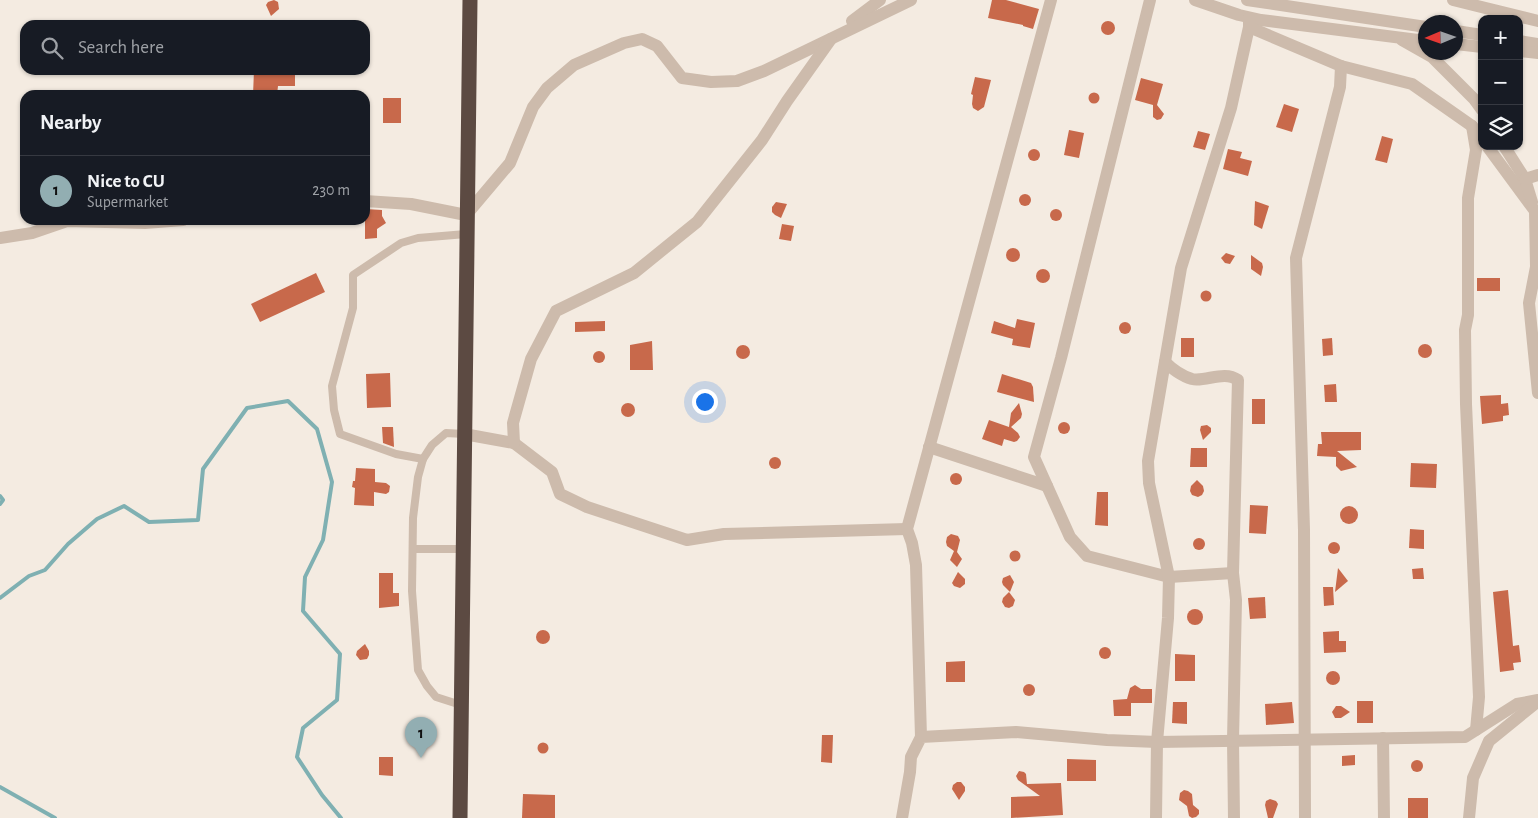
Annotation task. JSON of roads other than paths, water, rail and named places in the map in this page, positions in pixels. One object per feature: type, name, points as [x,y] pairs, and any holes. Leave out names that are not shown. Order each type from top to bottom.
[{"type":"highway","points":[[460,818],[470,0]]},
{"type":"street","points":[[514,443],[513,423],[531,359],[556,311],[634,273],[697,222],[762,140],[787,101],[834,36],[880,0]]},
{"type":"street","points":[[370,201],[411,204],[466,215],[510,163],[533,107],[547,88],[574,65],[624,42],[642,39],[657,46],[682,78],[711,82],[737,80],[764,71],[911,0]]},
{"type":"street","points":[[902,818],[911,757],[921,737],[916,565],[907,529],[1050,0]]},
{"type":"street","points":[[1150,0],[1034,457],[1070,537],[1087,556],[1169,577],[1232,573]]},
{"type":"street","points":[[1195,0],[1249,22],[1341,66],[1412,84],[1472,126],[1478,134]]},
{"type":"street","points":[[1247,0],[1418,26]]},
{"type":"street","points":[[1453,0],[1538,21]]},
{"type":"street","points":[[1249,22],[1418,40]]},
{"type":"street","points":[[1156,818],[1156,742],[1168,618],[1169,577],[1149,483],[1148,460],[1181,268],[1231,108],[1249,22]]},
{"type":"street","points":[[1463,32],[1478,34]]},
{"type":"street","points":[[1398,38],[1432,58],[1474,98],[1479,105]]},
{"type":"street","points":[[1523,42],[1538,44]]},
{"type":"street","points":[[1463,45],[1478,47]]},
{"type":"street","points":[[1523,51],[1538,53]]},
{"type":"street","points":[[1305,818],[1304,530],[1296,258],[1340,87],[1341,66]]},
{"type":"street","points":[[1472,126],[1476,150],[1468,198],[1468,315],[1465,330],[1471,524],[1480,698],[1476,730]]},
{"type":"street","points":[[1490,150],[1536,213]]},
{"type":"street","points":[[1507,150],[1525,179],[1536,213],[1537,267],[1529,303],[1538,392]]},
{"type":"street","points":[[1525,179],[1538,175]]},
{"type":"street","points":[[0,238],[32,233],[55,225]]},
{"type":"street","points":[[1165,362],[1171,368],[1192,379],[1216,376],[1234,377],[1238,380],[1232,573],[1236,600],[1233,740],[1234,818]]},
{"type":"street","points":[[464,434],[514,443],[552,472],[560,494],[587,507],[686,540],[724,534],[907,529]]},
{"type":"street","points":[[929,447],[1047,486]]},
{"type":"street","points":[[921,737],[1016,732],[1156,742],[1464,737],[1517,704],[1538,701]]},
{"type":"street","points":[[1469,818],[1473,778],[1489,741],[1538,701]]},
{"type":"street","points":[[1383,738],[1384,818]]},
{"type":"lane","points":[[423,459],[396,454],[340,434],[334,410],[332,386],[353,308],[354,275],[401,243],[418,238],[466,234]]},
{"type":"lane","points":[[461,705],[436,697],[426,686],[418,670],[412,591],[413,518],[418,477],[423,459],[432,445],[446,432],[464,434]]},
{"type":"lane","points":[[413,549],[462,550]]},
{"type":"waterway","points":[[0,598],[29,576],[45,570],[68,544],[97,519],[124,506],[149,522],[198,520],[203,469],[247,408],[288,401],[317,429],[332,482],[323,540],[305,577],[303,611],[340,654],[337,700],[303,728],[297,757],[322,795],[341,818]]},
{"type":"waterway","points":[[0,496],[3,500],[0,504]]},
{"type":"waterway","points":[[0,787],[55,818]]},
{"type":"place","name":"Nice to CU","points":[[421,758]]}]
